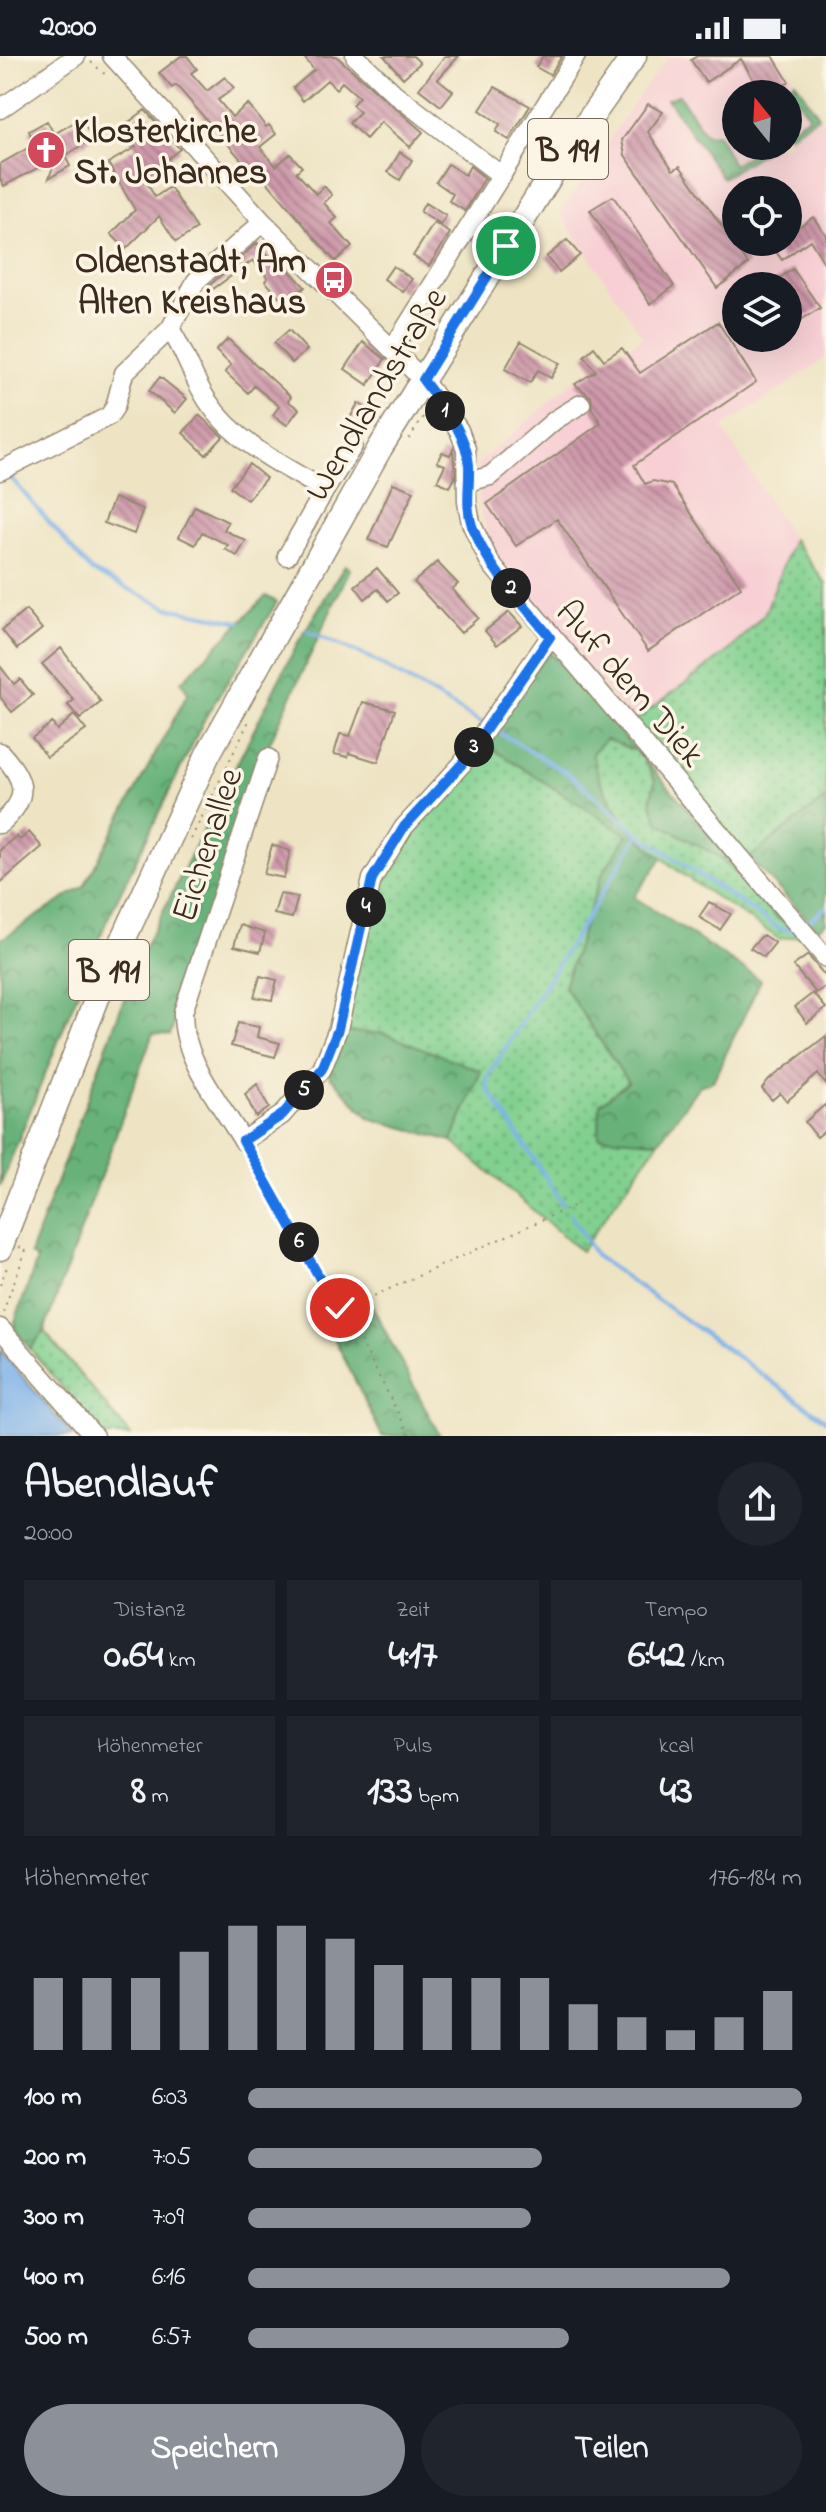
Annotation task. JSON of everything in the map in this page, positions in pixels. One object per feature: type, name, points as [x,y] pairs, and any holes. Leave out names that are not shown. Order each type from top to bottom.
[{"type":"main road","name":"Wendlandstraße","points":[[5,1254],[99,993],[152,870],[208,754],[287,611],[423,380],[554,170],[634,56]]},
{"type":"street","points":[[0,109],[76,56]]},
{"type":"street","name":"Auf dem Diek","points":[[112,56],[263,222],[423,380],[459,430],[466,449],[469,512],[479,543],[490,563],[826,958]]},
{"type":"street","points":[[355,56],[395,94],[502,176]]},
{"type":"street","points":[[393,348],[576,56]]},
{"type":"street","points":[[6,467],[109,416],[115,407],[124,373],[170,329],[196,281],[263,222]]},
{"type":"street","points":[[170,329],[198,386],[233,430],[262,453],[325,490]]},
{"type":"street","points":[[468,482],[490,476],[527,442],[581,404]]},
{"type":"street","points":[[287,556],[353,446]]},
{"type":"street","points":[[243,1141],[282,1115],[322,1069],[338,1029],[372,879],[404,827],[462,764],[550,637]]},
{"type":"street","points":[[0,752],[17,771],[22,791],[17,809],[0,824]]},
{"type":"street","name":"Eichenallee","points":[[243,1141],[190,1052],[182,1034],[183,1012],[268,758]]},
{"type":"street","points":[[0,1328],[94,1436]]},
{"type":"path","points":[[187,846],[257,707]]},
{"type":"path","points":[[243,1141],[332,1300],[344,1309],[410,1436]]},
{"type":"path","points":[[344,1309],[573,1206]]},
{"type":"path","points":[[0,1321],[26,1250]]},
{"type":"path","points":[[0,1285],[5,1254]]},
{"type":"shaded area","points":[[669,56],[778,56],[794,80],[722,80],[722,160],[802,160],[802,91],[826,126],[826,358],[722,428],[793,539],[765,613],[730,650],[633,722],[549,623],[492,548],[480,508],[478,463],[575,380],[643,337],[560,213]]},
{"type":"green space","points":[[802,91],[819,116],[802,127],[802,121],[809,116],[802,106]]},
{"type":"green space","points":[[679,95],[706,135],[718,134],[722,142],[722,160],[731,160],[733,165],[741,160],[751,160],[722,177],[667,99]]},
{"type":"green space","points":[[793,539],[826,584],[826,798],[749,858],[633,722],[730,650],[765,613]]},
{"type":"green space","points":[[345,565],[350,569],[264,755],[170,1035],[153,1033],[44,1331],[30,1349],[13,1327],[37,1260],[30,1254],[138,961],[297,644]]},
{"type":"green space","points":[[266,596],[277,602],[205,718],[107,920],[0,1186],[0,940],[84,886],[188,693],[181,682]]},
{"type":"green space","points":[[548,650],[637,751],[606,739],[592,753],[602,784],[617,812],[662,858],[634,897],[761,980],[713,1081],[699,1086],[659,1141],[599,1137],[600,1104],[628,1082],[564,986],[601,876],[627,835],[485,744]]},
{"type":"green space","points":[[606,739],[639,752],[655,780],[651,802],[659,823],[719,857],[799,936],[779,939],[694,882],[641,839],[619,813],[603,785],[592,753]]},
{"type":"green space","points":[[485,744],[628,835],[601,876],[564,986],[628,1082],[600,1104],[599,1136],[659,1141],[581,1251],[452,1141],[480,1070],[343,1032],[378,880],[410,829]]},
{"type":"green space","points":[[641,756],[791,926],[777,918],[719,857],[659,823],[651,802],[655,780]]},
{"type":"green space","points":[[826,798],[826,922],[817,929],[749,858]]},
{"type":"green space","points":[[343,1032],[383,1033],[481,1071],[452,1141],[369,1118],[329,1075]]},
{"type":"green space","points":[[372,1306],[440,1436],[382,1436],[322,1313]]},
{"type":"green space","points":[[44,1331],[131,1436],[103,1436],[30,1349]]},
{"type":"water","points":[[0,1350],[73,1436],[0,1436]]},
{"type":"building","points":[[181,56],[187,56],[197,69],[191,73],[207,91],[225,77],[234,88],[218,100],[232,117],[248,104],[266,127],[269,125],[276,134],[260,147],[276,166],[290,154],[302,167],[296,172],[316,194],[324,186],[332,195],[324,203],[337,218],[331,223],[352,247],[335,261],[257,170],[253,173],[176,85],[172,88],[159,73]]},
{"type":"building","points":[[303,56],[336,56],[423,132],[410,147],[381,122],[366,139],[349,123],[360,112],[352,105],[359,97],[342,82],[336,89],[327,80],[303,101],[293,88],[314,70]]},
{"type":"building","points":[[384,56],[413,56],[420,63],[403,78]]},
{"type":"building","points":[[445,56],[459,56],[438,79],[453,91],[441,106],[419,89]]},
{"type":"building","points":[[543,56],[562,56],[550,75],[536,67]]},
{"type":"building","points":[[697,56],[773,56],[788,80],[754,80],[741,59],[706,82],[691,60]]},
{"type":"building","points":[[495,87],[530,106],[509,140],[496,132],[500,124],[480,110]]},
{"type":"building","points":[[648,104],[663,112],[648,132],[673,170],[680,166],[722,227],[722,256],[742,256],[748,264],[738,272],[722,272],[722,284],[717,288],[625,155],[622,140]]},
{"type":"building","points":[[145,110],[180,149],[144,178],[155,197],[170,187],[197,229],[176,242],[159,216],[126,249],[111,234],[135,210],[108,163],[136,147],[121,128]]},
{"type":"building","name":"Klosterkirche St. Johannes","points":[[80,119],[93,138],[65,156],[70,166],[49,178],[56,158],[4,186],[0,179],[0,164],[35,144],[29,131],[47,121],[54,134]]},
{"type":"building","points":[[400,152],[412,160],[400,180],[388,172]]},
{"type":"building","points":[[448,164],[465,175],[470,166],[485,178],[465,211],[449,201],[453,194],[436,182]]},
{"type":"building","points":[[613,196],[674,286],[650,304],[590,210]]},
{"type":"building","points":[[425,203],[446,216],[441,225],[420,212]]},
{"type":"building","points":[[813,217],[826,235],[826,266],[810,240],[802,246],[802,224]]},
{"type":"building","points":[[434,223],[450,233],[429,266],[413,256]]},
{"type":"building","points":[[567,240],[580,255],[559,272],[546,257]]},
{"type":"building","points":[[257,243],[279,268],[284,264],[305,287],[286,304],[265,281],[268,278],[253,260],[213,289],[210,285]]},
{"type":"building","points":[[393,266],[412,279],[403,292],[384,279]]},
{"type":"building","points":[[802,282],[820,308],[802,319]]},
{"type":"building","points":[[718,322],[722,328],[722,352],[737,352],[756,382],[634,465],[645,484],[653,481],[672,485],[741,587],[648,651],[557,519],[516,546],[487,504],[601,423],[592,409],[591,397],[575,384],[596,371],[584,356],[594,347],[604,360],[622,348],[640,373]]},
{"type":"building","points":[[289,330],[307,350],[292,363],[274,343]]},
{"type":"building","points":[[228,339],[291,397],[288,401],[299,409],[287,425],[273,415],[279,406],[254,386],[248,393],[225,372],[231,365],[216,351]]},
{"type":"building","points":[[521,341],[560,363],[551,378],[538,370],[530,383],[505,369]]},
{"type":"building","points":[[363,342],[385,359],[368,385],[345,369]]},
{"type":"building","points":[[160,377],[187,399],[175,413],[149,391]]},
{"type":"building","points":[[358,403],[375,413],[364,431],[348,422]]},
{"type":"building","points":[[199,415],[223,437],[206,455],[183,433]]},
{"type":"building","points":[[453,449],[455,478],[450,487],[437,481],[445,465],[437,462],[442,452],[450,455]]},
{"type":"building","points":[[249,464],[266,478],[247,500],[230,487]]},
{"type":"building","points":[[393,483],[414,491],[388,547],[368,540]]},
{"type":"building","points":[[114,498],[143,509],[134,534],[104,523]]},
{"type":"building","points":[[195,506],[228,522],[224,530],[246,541],[237,556],[225,549],[228,545],[202,532],[195,545],[179,537]]},
{"type":"building","points":[[437,562],[458,584],[452,589],[478,618],[461,633],[414,582]]},
{"type":"building","points":[[377,568],[398,593],[388,601],[378,589],[365,599],[355,586]]},
{"type":"building","points":[[26,610],[42,629],[17,649],[2,630]]},
{"type":"building","points":[[509,612],[522,626],[497,645],[485,631]]},
{"type":"building","points":[[61,648],[101,702],[80,719],[68,705],[74,700],[42,664]]},
{"type":"building","points":[[0,666],[14,684],[20,679],[33,695],[12,712],[0,697]]},
{"type":"building","points":[[363,702],[395,710],[378,762],[349,753],[348,757],[334,754],[340,734],[350,736]]},
{"type":"building","points":[[74,715],[86,730],[47,757],[32,738],[52,723],[57,730]]},
{"type":"building","points":[[29,832],[42,847],[0,883],[0,850],[16,836],[20,840]]},
{"type":"building","points":[[272,845],[290,851],[284,878],[264,874]]},
{"type":"building","points":[[280,894],[298,897],[292,918],[274,914]]},
{"type":"building","points":[[709,902],[731,914],[720,930],[699,917]]},
{"type":"building","points":[[240,925],[265,933],[260,952],[234,946]]},
{"type":"building","points":[[763,935],[775,943],[764,957],[750,948]]},
{"type":"building","points":[[808,955],[826,977],[826,986],[816,993],[793,966]]},
{"type":"building","points":[[260,976],[277,980],[272,1000],[254,997]]},
{"type":"building","points":[[813,993],[826,1008],[807,1023],[795,1007]]},
{"type":"building","points":[[238,1023],[259,1027],[257,1037],[280,1043],[275,1057],[231,1046]]},
{"type":"building","points":[[826,1036],[826,1085],[818,1074],[787,1101],[780,1093],[772,1100],[762,1089],[769,1080]]},
{"type":"building","points":[[257,1084],[269,1108],[256,1117],[245,1094]]},
{"type":"building","points":[[826,1104],[826,1130],[817,1137],[805,1122]]},
{"type":"waterway","points":[[6,472],[91,571],[168,608],[240,622]]},
{"type":"waterway","points":[[307,631],[368,657],[482,723]]},
{"type":"waterway","points":[[493,729],[569,774],[639,834],[778,928],[796,931]]},
{"type":"waterway","points":[[563,1204],[488,1089],[487,1078],[639,834]]},
{"type":"waterway","points":[[803,925],[826,907]]},
{"type":"waterway","points":[[570,1214],[596,1256],[826,1420]]},
{"type":"place","name":"Klosterkirche St. Johannes","points":[[46,150]]},
{"type":"place","name":"Oldenstadt, Am Alten Kreishaus","points":[[334,280]]},
{"type":"route","points":[[340,1308],[332,1300],[243,1141],[282,1115],[322,1069],[338,1029],[372,879],[404,827],[462,764],[550,637],[490,563],[479,543],[467,502],[469,468],[466,449],[459,430],[423,380],[506,246]]}]
